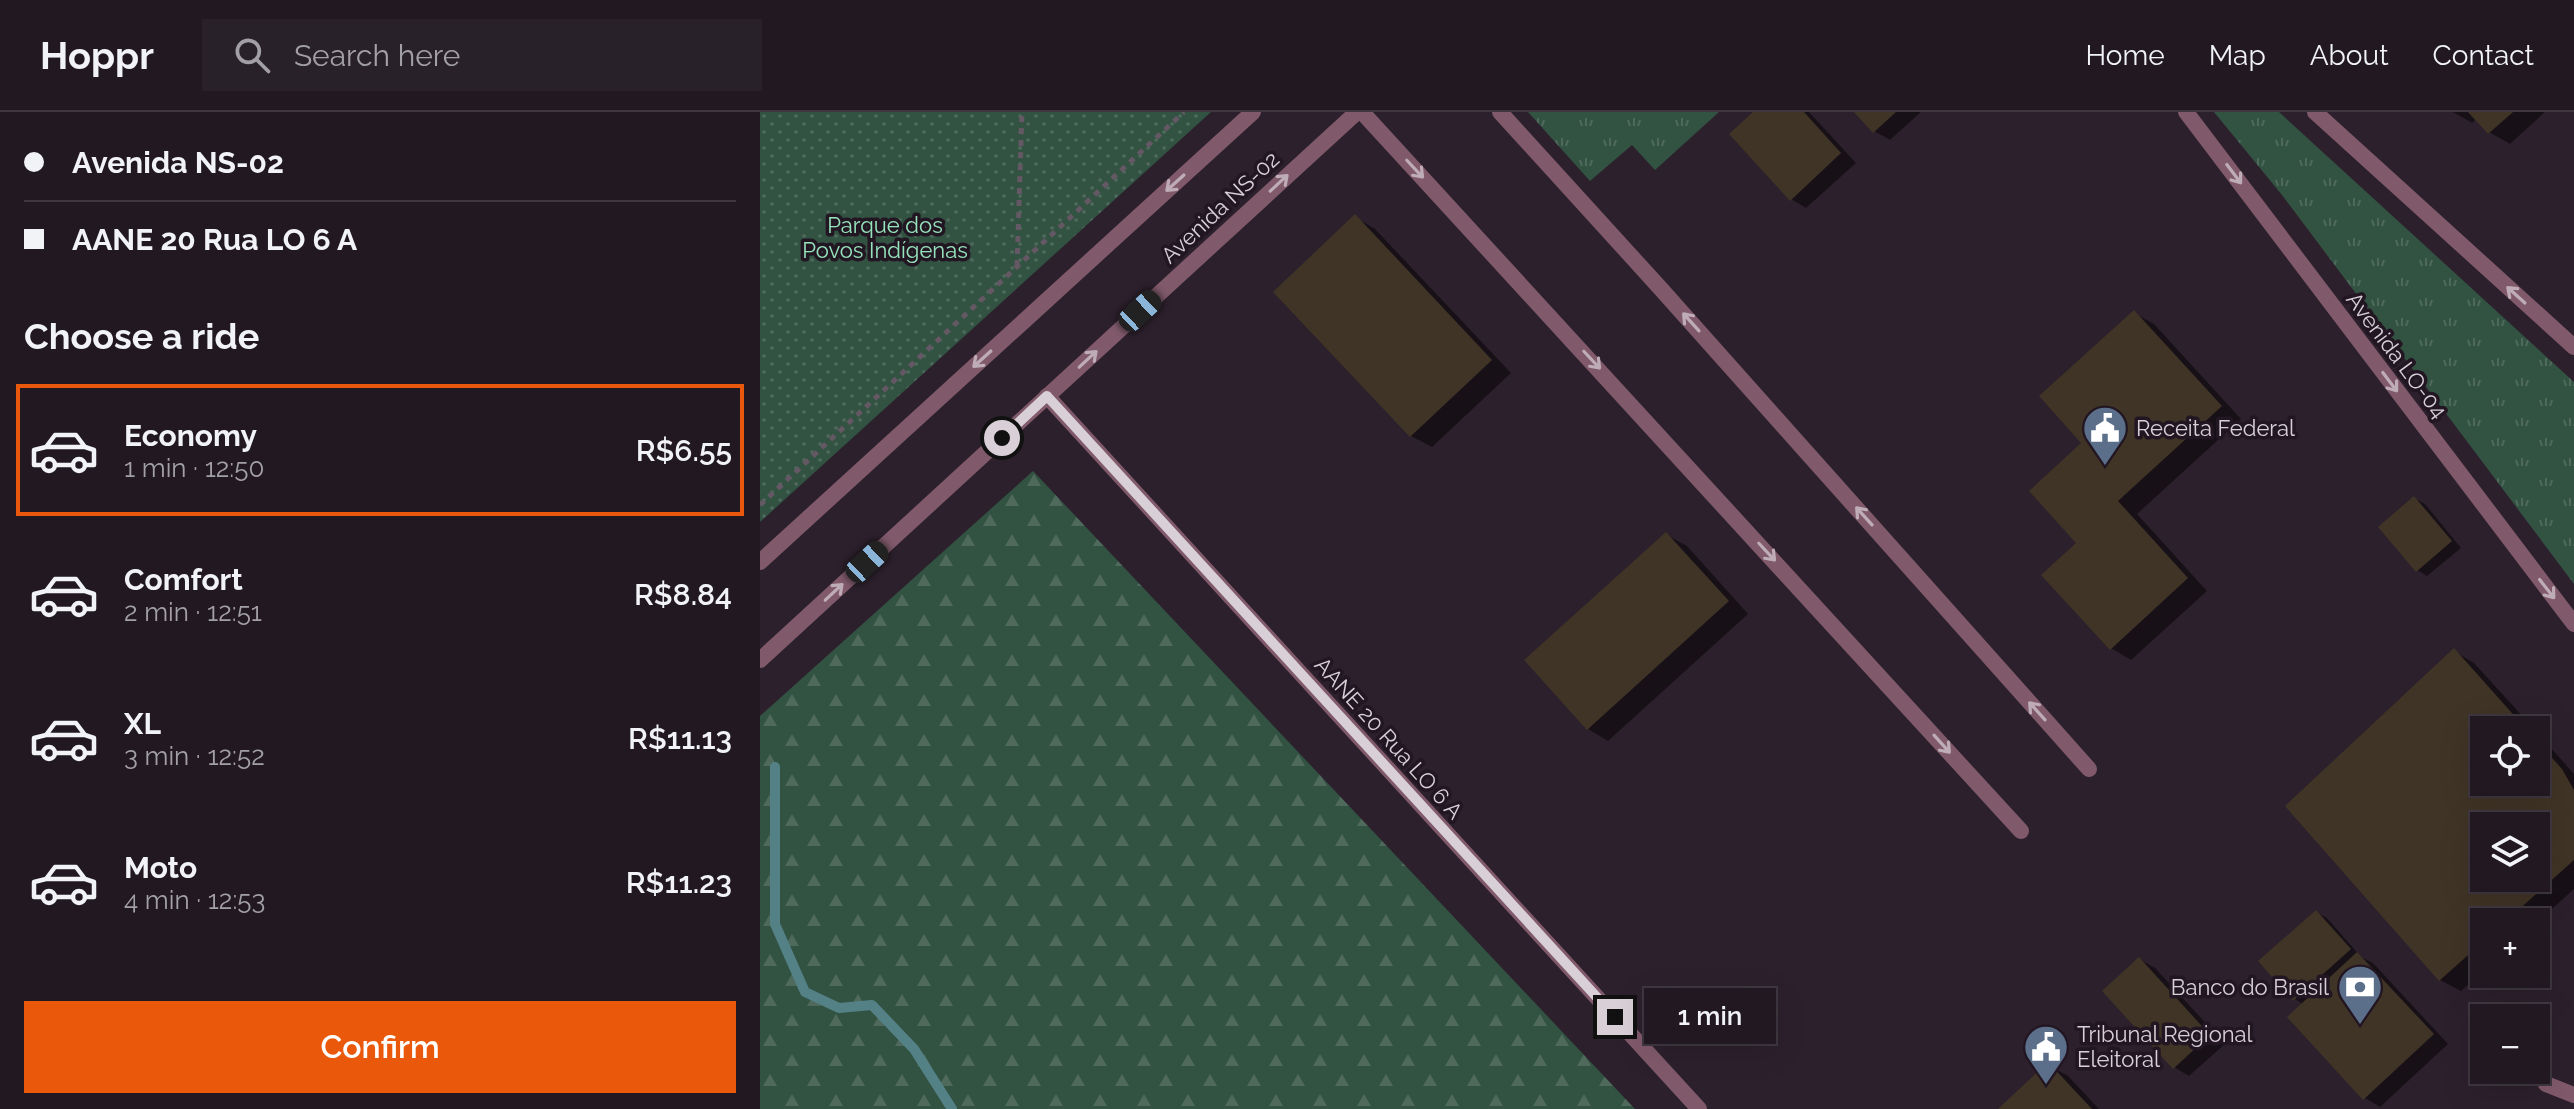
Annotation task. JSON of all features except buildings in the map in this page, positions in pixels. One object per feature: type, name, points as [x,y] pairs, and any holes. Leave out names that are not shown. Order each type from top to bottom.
[{"type":"street","points":[[760,562],[1253,112]]},
{"type":"street","points":[[1359,112],[2021,831]]},
{"type":"street","name":"Avenida NS-02","points":[[760,660],[1359,112]]},
{"type":"street","points":[[1500,112],[2089,769]]},
{"type":"street","name":"Avenida LO-04","points":[[2186,112],[2574,624]]},
{"type":"street","points":[[2315,112],[2574,347]]},
{"type":"street","name":"AANE 20 Rua LO 6 A","points":[[1047,396],[1699,1109]]},
{"type":"street","points":[[2546,1084],[2574,1095]]},
{"type":"path","points":[[1017,266],[1022,112]]},
{"type":"path","points":[[760,505],[1184,112]]},
{"type":"green space","name":"Parque dos Povos Indígenas","points":[[760,112],[1211,112],[760,522]]},
{"type":"green space","points":[[1528,112],[1719,112],[1655,170],[1632,145],[1590,181]]},
{"type":"green space","points":[[2214,112],[2279,112],[2574,382],[2574,584],[2282,195]]},
{"type":"green space","points":[[1033,471],[1635,1109],[760,1109],[760,716]]},
{"type":"waterway","points":[[775,767],[775,924],[805,992],[839,1008],[872,1005],[914,1049],[952,1109]]},
{"type":"place","name":"Receita Federal","points":[[2105,467]]},
{"type":"place","name":"Banco do Brasil","points":[[2360,1026]]},
{"type":"place","name":"Tribunal Regional Eleitoral","points":[[2046,1086]]},
{"type":"route","points":[[1002,438],[1047,396],[1615,1017]]}]
